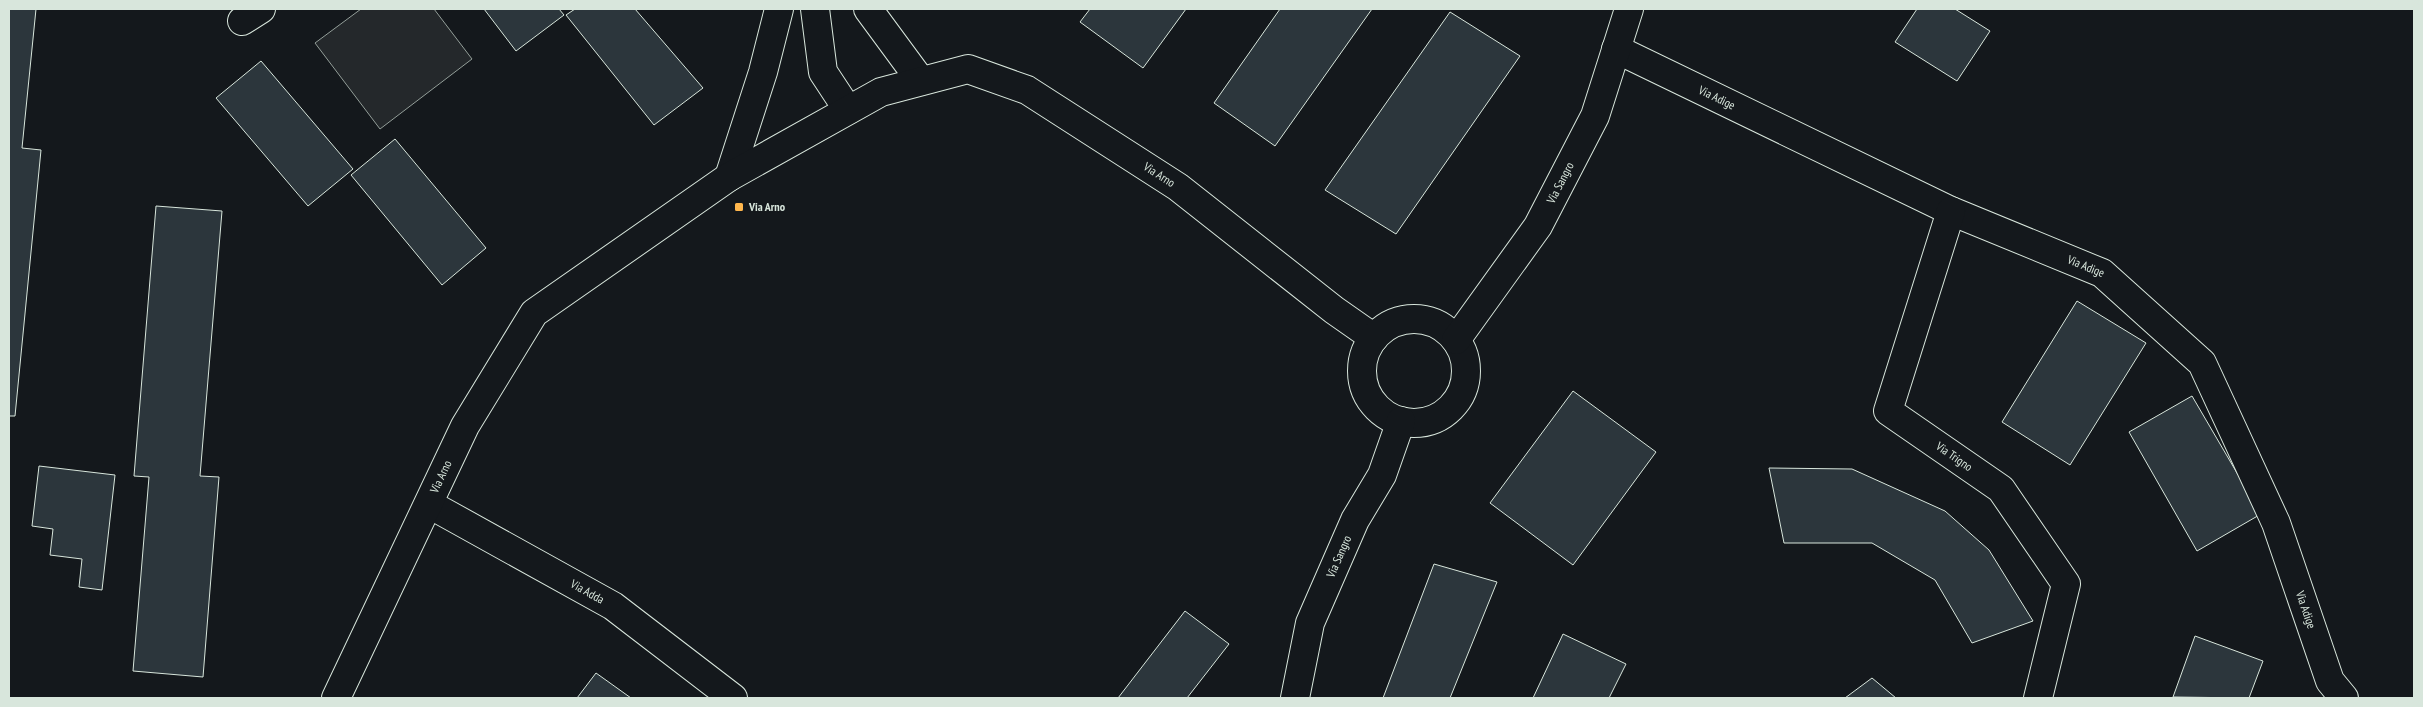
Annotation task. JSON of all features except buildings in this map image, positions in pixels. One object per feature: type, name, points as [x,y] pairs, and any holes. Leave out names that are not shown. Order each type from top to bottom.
[{"type":"street","points":[[729,177],[763,72],[779,9]]},
{"type":"street","points":[[814,9],[823,72],[848,110]]},
{"type":"street","points":[[868,9],[921,81]]},
{"type":"street","name":"Via Sangro","points":[[1456,340],[1538,226],[1595,116],[1629,9]]},
{"type":"street","name":"Via Adige","points":[[1616,49],[1951,211],[2102,273],[2202,363],[2276,524],[2330,681],[2344,698]]},
{"type":"street","name":"Via Arno","points":[[336,698],[465,426],[534,313],[729,177],[881,92],[968,69],[1027,90],[1178,187],[1334,310],[1374,338]]},
{"type":"street","name":"Via Trigno","points":[[1951,211],[1888,411],[2001,489],[2066,584],[2038,698]]},
{"type":"street","points":[[1415,319],[1439,325],[1456,340],[1465,359],[1466,372],[1458,398],[1450,409],[1438,416],[1414,423],[1401,421],[1387,415],[1376,406],[1368,395],[1362,369],[1365,356],[1374,338],[1387,327],[1402,320],[1415,319]]},
{"type":"street","name":"Via Sangro","points":[[1295,698],[1310,623],[1355,520],[1382,474],[1401,421]]},
{"type":"street","name":"Via Adda","points":[[428,504],[614,606],[733,698]]},
{"type":"shaded area","points":[[361,9],[434,9],[472,59],[380,129],[315,43]]},
{"type":"place","name":"Via Arno","points":[[739,207]]}]
